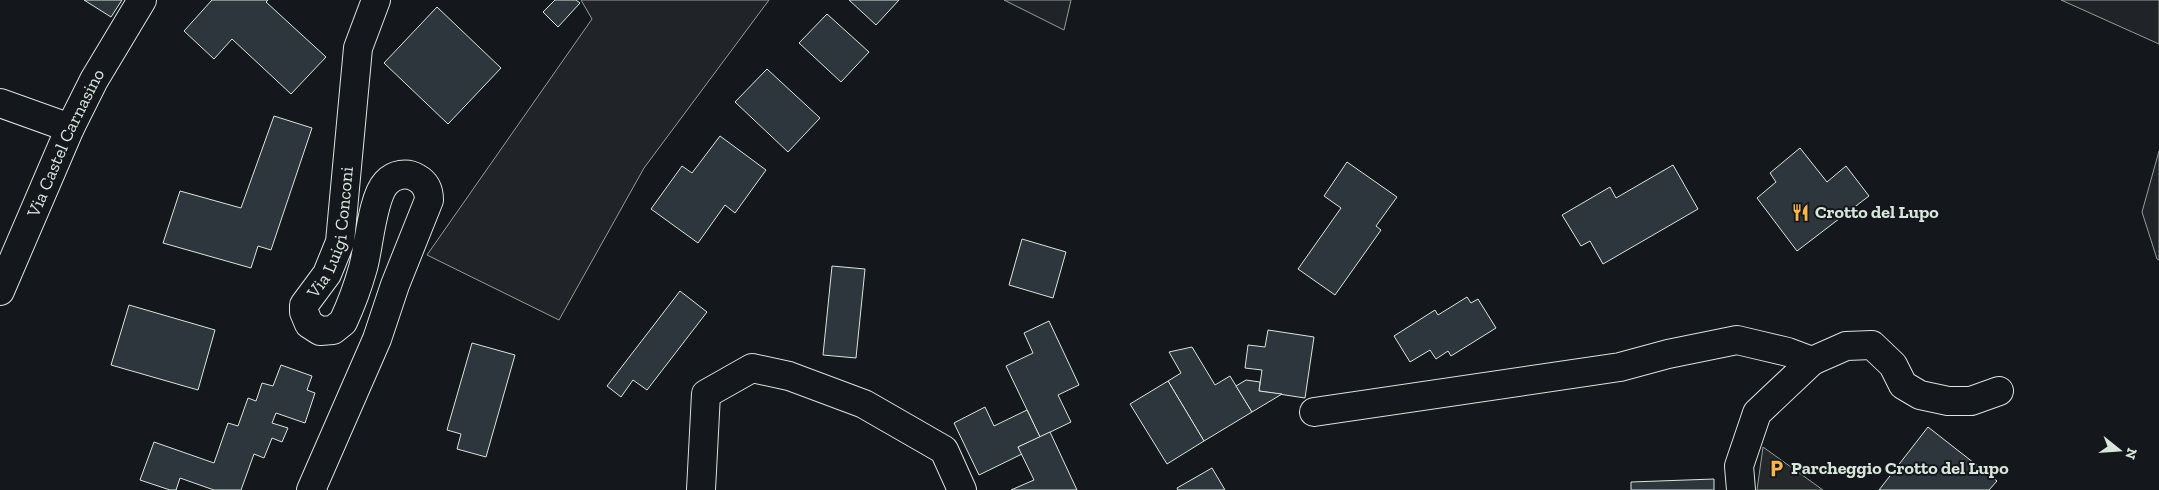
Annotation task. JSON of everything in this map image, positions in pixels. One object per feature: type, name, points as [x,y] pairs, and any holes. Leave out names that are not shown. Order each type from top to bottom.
[{"type":"street","name":"Via Castel Carnasino","points":[[0,291],[70,128],[94,80],[142,0]]},
{"type":"street","name":"Via Luigi Conconi","points":[[311,490],[377,339],[430,200],[426,187],[410,175],[397,176],[386,183],[378,200],[363,268],[343,322],[339,327],[326,332],[309,324],[304,312],[306,299],[327,274],[340,242],[358,48],[376,0]]},
{"type":"street","points":[[0,103],[70,128]]},
{"type":"street","points":[[1314,412],[1620,367],[1668,354],[1736,340],[1788,352],[1812,361]]},
{"type":"street","points":[[1741,490],[1740,466],[1757,413],[1812,361],[1846,346],[1872,344],[1893,365],[1903,385],[1920,395],[1948,401],[1971,401],[1999,391]]},
{"type":"street","points":[[701,490],[706,394],[752,368],[789,376],[864,404],[944,450],[962,490]]},
{"type":"shaded area","points":[[581,0],[769,0],[644,168],[559,320],[427,255],[592,19]]},
{"type":"shaded area","points":[[1004,0],[1071,0],[1064,30]]},
{"type":"shaded area","points":[[2061,0],[2159,0],[2159,44]]},
{"type":"shaded area","points":[[2159,151],[2159,260],[2157,259],[2142,212]]},
{"type":"shaded area","name":"Parcheggio Crotto del Lupo","points":[[1763,447],[1823,490],[1757,490]]},
{"type":"building","points":[[84,0],[122,0],[111,17]]},
{"type":"building","points":[[212,0],[268,0],[266,2],[326,57],[291,94],[232,39],[214,59],[184,31]]},
{"type":"building","points":[[555,0],[576,0],[580,3],[558,27],[543,12]]},
{"type":"building","points":[[849,0],[899,0],[876,25]]},
{"type":"building","points":[[437,7],[501,68],[448,124],[384,63]]},
{"type":"building","points":[[827,14],[869,52],[841,82],[799,43]]},
{"type":"building","points":[[767,69],[820,118],[788,152],[735,102]]},
{"type":"building","points":[[274,116],[312,128],[271,250],[258,246],[251,268],[163,243],[180,191],[241,208]]},
{"type":"building","points":[[720,136],[766,170],[735,213],[725,205],[698,243],[651,209],[682,166],[692,173]]},
{"type":"building","points":[[1800,148],[1827,182],[1846,166],[1869,196],[1797,251],[1757,198],[1776,182],[1770,173]]},
{"type":"building","points":[[1347,162],[1397,197],[1376,226],[1381,230],[1335,295],[1298,269],[1341,208],[1324,196]]},
{"type":"building","points":[[1673,165],[1698,209],[1603,264],[1590,241],[1581,246],[1562,215],[1610,187],[1616,198]]},
{"type":"building","points":[[1022,239],[1066,252],[1053,298],[1009,285]]},
{"type":"building","points":[[832,266],[865,269],[856,358],[823,355]]},
{"type":"building","points":[[680,291],[707,312],[647,390],[633,380],[621,397],[607,386]]},
{"type":"building","points":[[1467,297],[1471,303],[1478,299],[1496,328],[1451,356],[1448,351],[1436,359],[1430,350],[1410,362],[1394,336],[1435,310],[1438,315]]},
{"type":"building","points":[[129,305],[215,330],[198,390],[111,365]]},
{"type":"building","points":[[1049,321],[1079,385],[1058,395],[1071,422],[1040,437],[1006,366],[1033,353],[1024,333]]},
{"type":"building","points":[[1268,330],[1314,337],[1305,398],[1259,391],[1262,370],[1245,368],[1248,345],[1265,347]]},
{"type":"building","points":[[472,343],[515,355],[486,457],[457,449],[461,434],[447,430]]},
{"type":"building","points":[[1192,347],[1215,385],[1230,376],[1252,412],[1204,441],[1168,381],[1181,373],[1169,352]]},
{"type":"building","points":[[281,365],[312,376],[307,390],[315,393],[305,423],[276,413],[272,423],[288,428],[282,442],[272,438],[264,458],[254,454],[241,490],[214,490],[180,478],[176,490],[170,490],[140,480],[154,442],[214,463],[228,423],[238,426],[248,398],[256,401],[262,383],[273,386]]},
{"type":"building","points":[[1246,380],[1260,382],[1259,391],[1282,394],[1252,412],[1236,386]]},
{"type":"building","points":[[1168,381],[1204,441],[1167,464],[1130,404]]},
{"type":"building","points":[[985,407],[994,426],[1027,410],[1040,437],[1018,447],[1022,454],[979,475],[954,423]]},
{"type":"building","points":[[1928,427],[1997,481],[1989,490],[1879,490]]},
{"type":"building","points":[[1050,432],[1077,490],[1011,490],[1034,480],[1018,447]]},
{"type":"building","points":[[1212,468],[1225,490],[1178,490],[1177,488]]},
{"type":"building","points":[[1714,479],[1714,490],[1631,490],[1631,482]]},
{"type":"place","name":"Crotto del Lupo","points":[[1801,212]]},
{"type":"place","name":"Parcheggio Crotto del Lupo","points":[[1777,468]]}]
